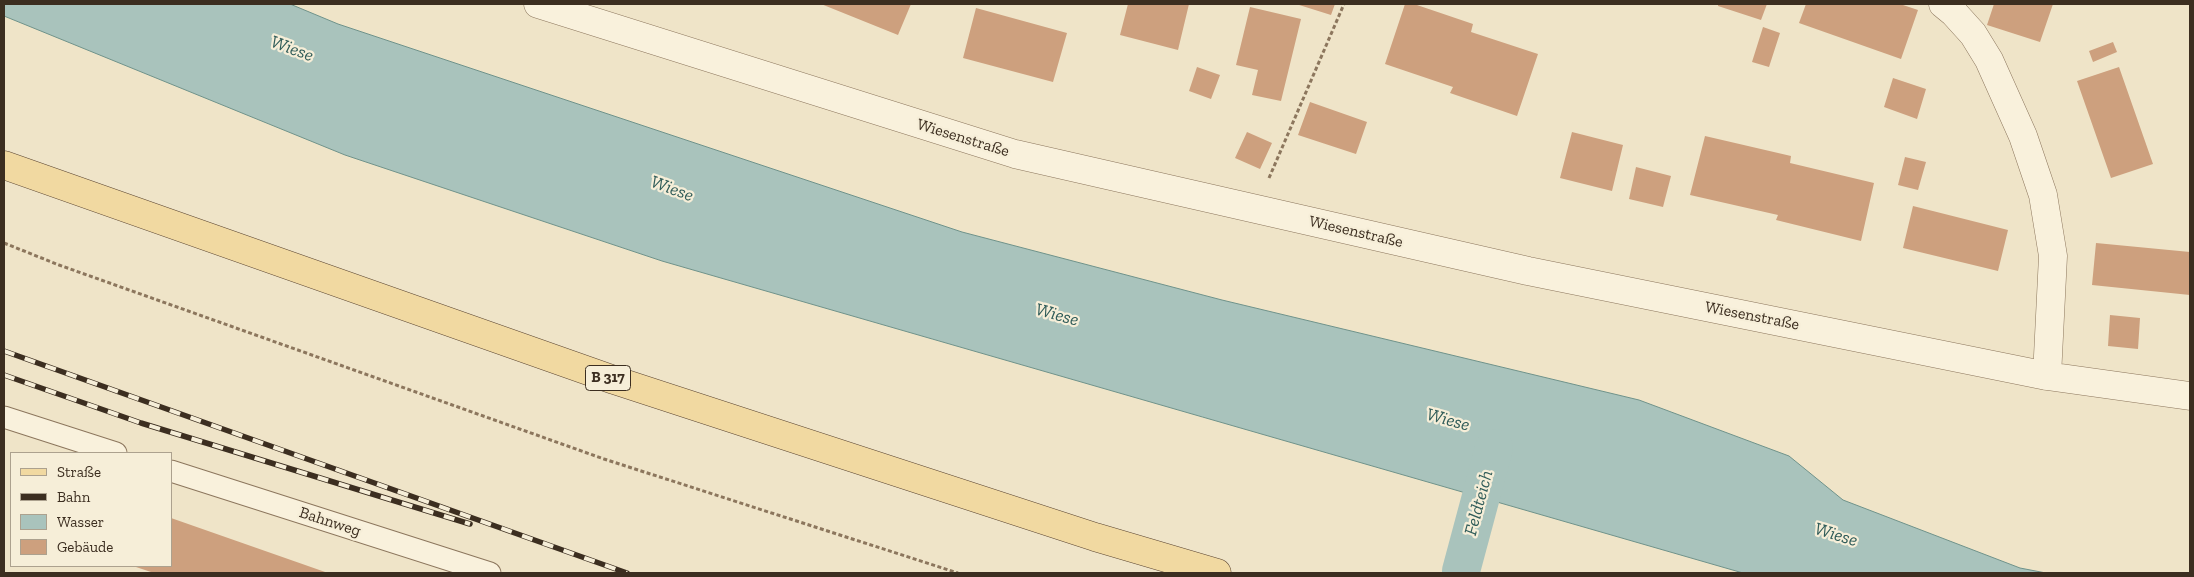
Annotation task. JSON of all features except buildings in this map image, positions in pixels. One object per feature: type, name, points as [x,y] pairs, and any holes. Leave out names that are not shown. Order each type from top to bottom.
[{"type":"main road","name":"B 317","points":[[4,165],[614,380],[1094,537],[1217,573]]},
{"type":"street","name":"Wiesenstraße","points":[[538,4],[1016,154],[1528,271],[2047,376],[2190,396]]},
{"type":"street","points":[[1943,4],[1973,34],[1988,60],[2024,136],[2043,195],[2053,256],[2047,376]]},
{"type":"lane","points":[[4,417],[113,452]]},
{"type":"lane","name":"Bahnweg","points":[[172,471],[490,573]]},
{"type":"path","points":[[1256,208],[1344,4]]},
{"type":"path","points":[[4,243],[78,272],[604,459],[958,573]]},
{"type":"water","name":"Wiese","points":[[4,4],[290,4],[338,24],[962,232],[1222,300],[1639,400],[1789,456],[1843,500],[2020,568],[2046,573],[1743,573],[662,261],[345,155],[4,16]]},
{"type":"waterway","name":"Feldteich","points":[[1461,571],[1494,448]]},
{"type":"railway","points":[[4,351],[627,573]]},
{"type":"railway","points":[[4,375],[141,423],[470,524]]}]
